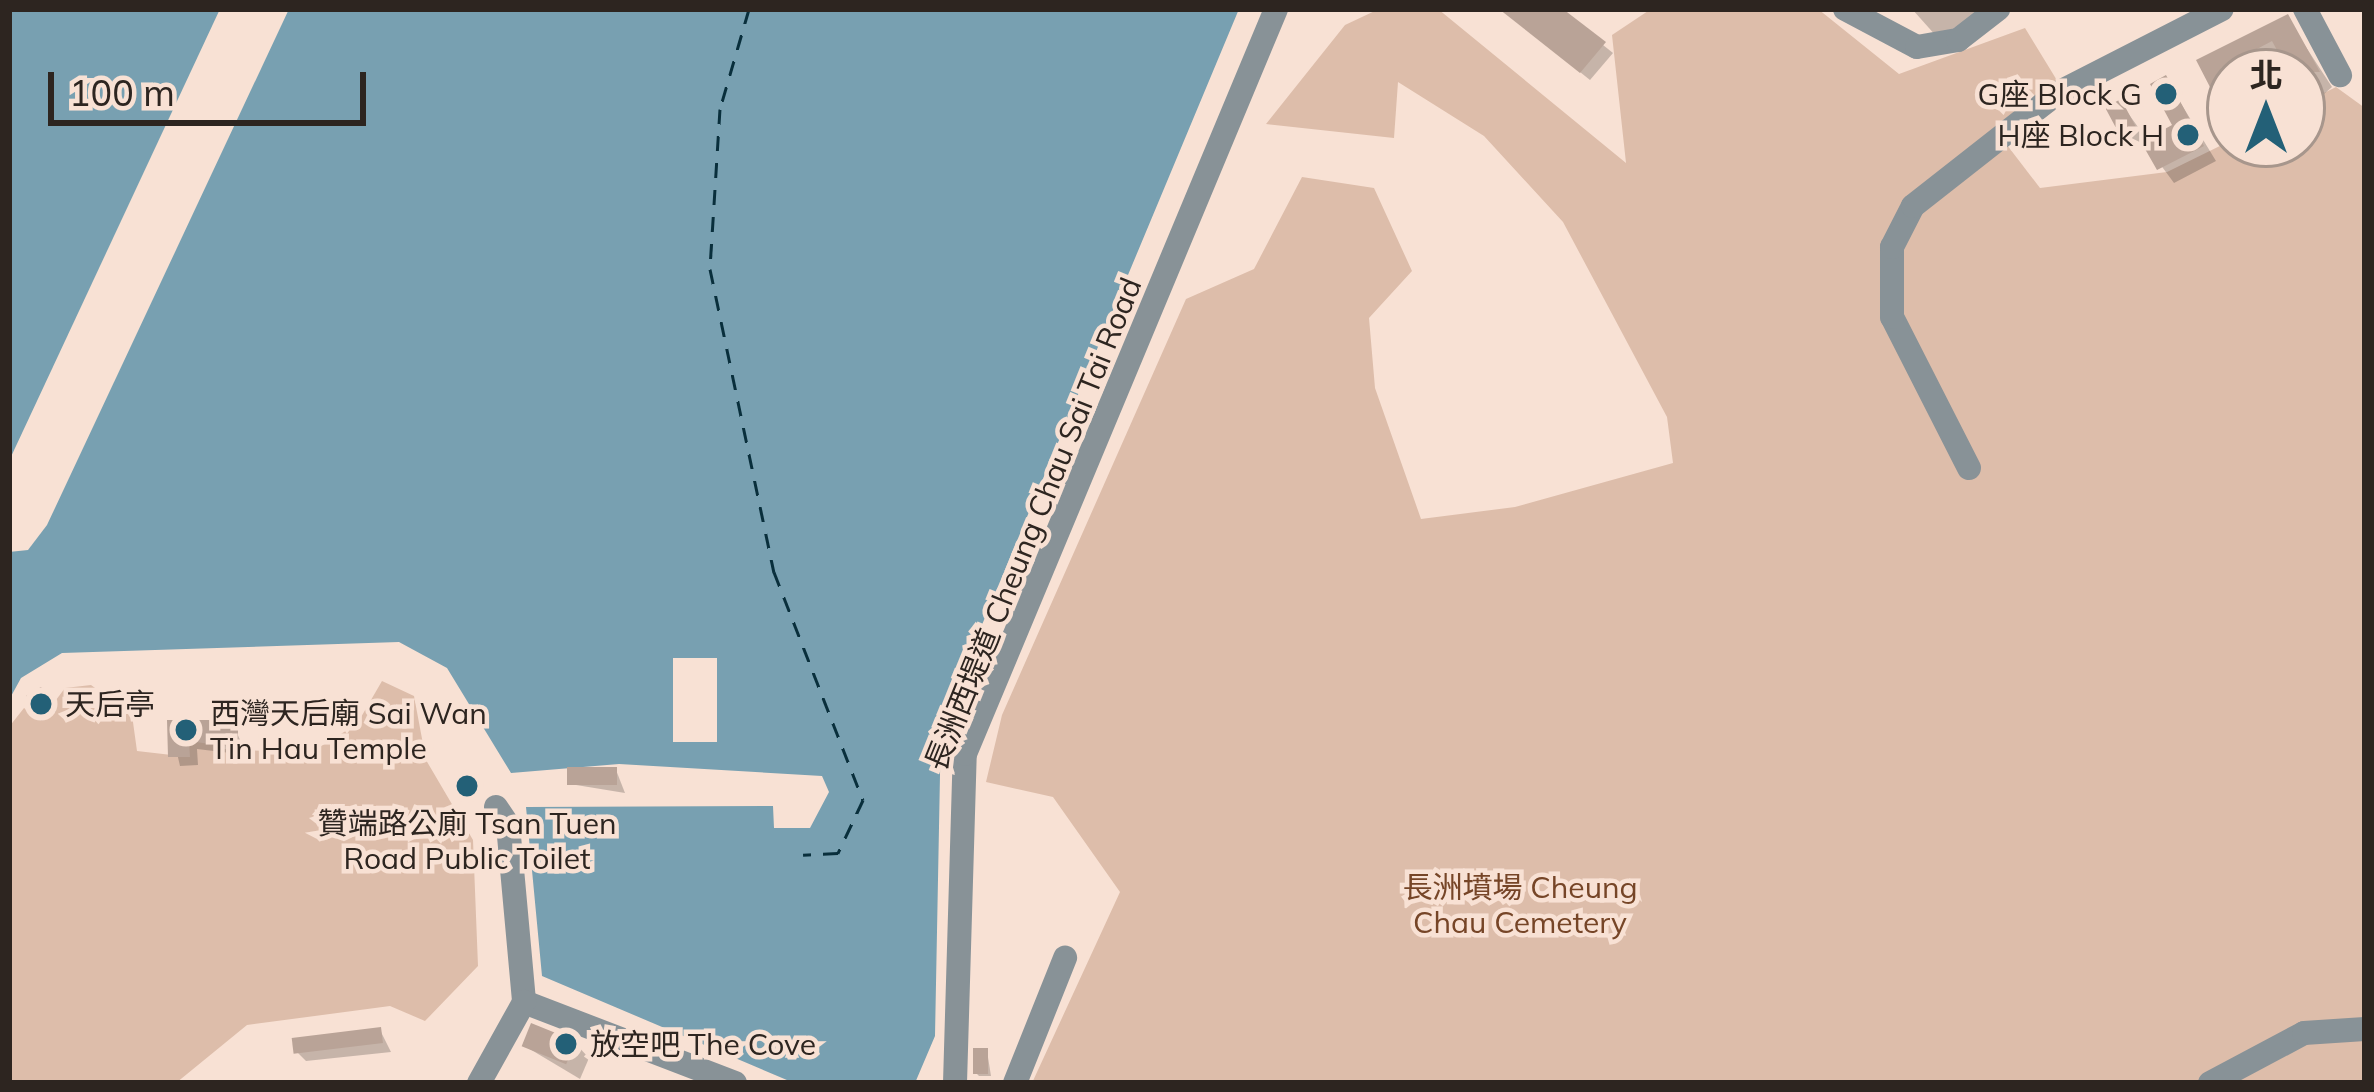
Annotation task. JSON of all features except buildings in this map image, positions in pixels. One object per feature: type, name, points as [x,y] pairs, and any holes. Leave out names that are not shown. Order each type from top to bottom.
[{"type":"street","name":"長洲西堤道 Cheung Chau Sai Tai Road","points":[[955,1083],[965,754],[1276,9]]},
{"type":"street","points":[[1845,9],[1917,47],[1958,40],[1998,9]]},
{"type":"street","points":[[1969,468],[1892,317],[1892,247],[1913,206],[2056,94],[2222,9]]},
{"type":"street","points":[[2305,9],[2340,75]]},
{"type":"street","points":[[479,1083],[524,1002],[508,825],[496,807]]},
{"type":"street","points":[[1015,1083],[1065,958]]},
{"type":"street","points":[[524,1002],[735,1083]]},
{"type":"street","points":[[2210,1083],[2304,1033],[2365,1029]]},
{"type":"green space","name":"長洲墳場 Cheung Chau Cemetery","points":[[1379,9],[1438,9],[1626,163],[1612,35],[1651,9],[1818,9],[1899,74],[2025,28],[2069,100],[2007,145],[2040,188],[2167,172],[2206,153],[2206,168],[2326,168],[2326,92],[2336,87],[2365,108],[2365,1083],[1032,1083],[1120,892],[1053,797],[986,782],[1002,715],[1186,299],[1254,269],[1302,177],[1374,188],[1412,271],[1369,318],[1375,388],[1421,519],[1515,507],[1673,463],[1667,417],[1563,222],[1484,136],[1398,82],[1394,138],[1266,124],[1345,25]]},
{"type":"green space","points":[[382,681],[414,696],[426,760],[473,840],[478,966],[425,1021],[390,1006],[247,1025],[176,1083],[9,1083],[9,727],[24,708],[41,720],[65,688],[91,685],[132,715],[137,751],[189,757],[189,741],[221,739],[222,749],[310,753],[357,724]]},
{"type":"water","points":[[9,9],[1239,9],[941,723],[935,1036],[915,1083],[794,1083],[542,976],[526,807],[773,806],[774,828],[810,828],[829,792],[822,776],[619,764],[511,773],[447,668],[399,642],[62,653],[21,678],[9,700]]},
{"type":"pier","points":[[220,9],[289,9],[47,525],[28,550],[9,552],[9,461]]},
{"type":"pier","points":[[673,658],[717,658],[717,742],[673,742]]},
{"type":"ferry route","points":[[749,9],[720,109],[710,269],[774,572],[863,800],[838,853],[803,855]]},
{"type":"place","name":"G座 Block G","points":[[2166,94]]},
{"type":"place","name":"H座 Block H","points":[[2188,135]]},
{"type":"place","name":"天后亭","points":[[41,704]]},
{"type":"place","name":"西灣天后廟 Sai Wan Tin Hau Temple","points":[[186,730]]},
{"type":"place","name":"贊端路公廁 Tsan Tuen Road Public Toilet","points":[[467,786]]},
{"type":"place","name":"放空吧 The Cove","points":[[566,1044]]}]
